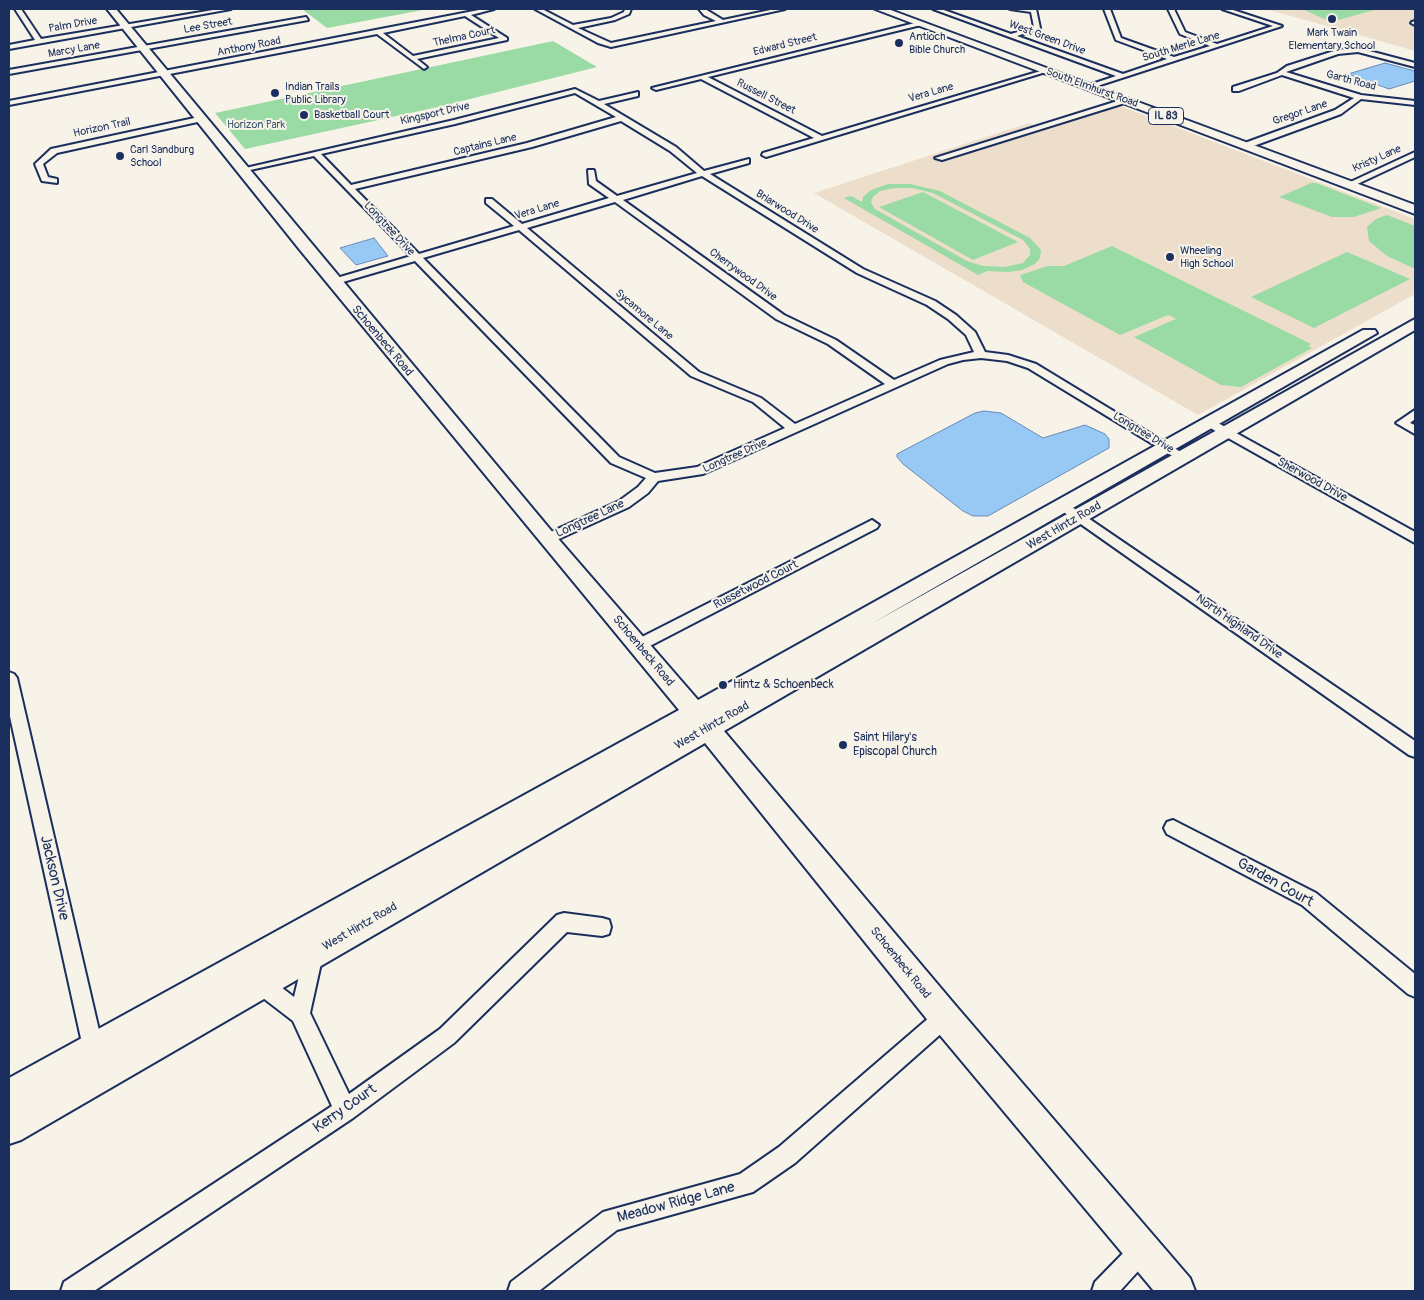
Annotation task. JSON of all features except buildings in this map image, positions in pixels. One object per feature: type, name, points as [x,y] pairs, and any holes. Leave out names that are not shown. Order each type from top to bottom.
[{"type":"main road","name":"Schoenbeck Road","points":[[111,9],[333,282],[547,539],[639,645],[944,1018],[1177,1291]]},
{"type":"main road","name":"South Elmhurst Road","points":[[880,9],[1415,210]]},
{"type":"main road","name":"West Hintz Road","points":[[1071,511],[1166,446],[1415,308]]},
{"type":"main road","name":"West Hintz Road","points":[[9,1095],[96,1063],[260,984],[702,721],[1071,511],[1183,457],[1415,324]]},
{"type":"main road","name":"West Hintz Road","points":[[9,1128],[96,1063],[528,804],[702,721]]},
{"type":"street","points":[[18,9],[39,41]]},
{"type":"street","name":"Palm Drive","points":[[9,46],[210,10],[228,9]]},
{"type":"street","name":"Anthony Road","points":[[9,103],[336,41],[376,31],[492,9]]},
{"type":"street","points":[[538,9],[600,42],[611,45],[782,9]]},
{"type":"street","points":[[573,27],[613,19],[627,13],[628,9]]},
{"type":"street","points":[[702,9],[706,14],[723,22]]},
{"type":"street","name":"West Green Drive","points":[[936,9],[1123,76]]},
{"type":"street","points":[[1011,36],[1036,28],[1033,9],[1014,9]]},
{"type":"street","points":[[1107,9],[1118,39],[1174,60]]},
{"type":"street","points":[[1171,9],[1182,33],[1217,46]]},
{"type":"street","name":"South Merle Lane","points":[[1088,87],[1279,26],[1225,9]]},
{"type":"street","name":"Thelma Court","points":[[412,58],[505,39],[466,14]]},
{"type":"street","name":"Lee Street","points":[[143,48],[306,19]]},
{"type":"street","name":"Edward Street","points":[[656,88],[919,24]]},
{"type":"street","points":[[376,31],[424,67]]},
{"type":"street","name":"Marcy Lane","points":[[9,72],[143,48]]},
{"type":"street","points":[[1236,89],[1282,72],[1289,67],[1330,53],[1358,50],[1415,66]]},
{"type":"street","name":"Vera Lane","points":[[766,155],[1046,71]]},
{"type":"street","name":"Garth Road","points":[[1282,72],[1360,97],[1415,102]]},
{"type":"street","name":"Russell Street","points":[[702,77],[820,138]]},
{"type":"street","name":"Briarwood Drive","points":[[576,91],[673,149],[703,173],[860,271],[930,303],[952,317],[971,334],[981,355]]},
{"type":"street","name":"Kingsport Drive","points":[[242,170],[315,152],[455,122],[576,91]]},
{"type":"street","points":[[598,103],[635,94]]},
{"type":"street","name":"Gregor Lane","points":[[1245,146],[1338,112],[1360,97]]},
{"type":"street","points":[[939,158],[1127,101]]},
{"type":"street","name":"Captains Lane","points":[[351,188],[529,145],[622,118]]},
{"type":"street","name":"Horizon Trail","points":[[54,181],[45,179],[39,164],[45,156],[54,151],[199,119]]},
{"type":"street","name":"Longtree Drive","points":[[315,152],[416,258],[615,460],[654,477],[699,471],[944,362],[962,357],[981,355],[1008,358],[1032,366],[1183,457]]},
{"type":"street","name":"Kristy Lane","points":[[1348,185],[1415,154]]},
{"type":"street","name":"Vera Lane","points":[[333,282],[746,161]]},
{"type":"street","name":"Cherrywood Drive","points":[[592,172],[592,182],[780,317],[832,342],[894,385]]},
{"type":"street","name":"Sycamore Lane","points":[[489,201],[694,374],[757,400],[794,430]]},
{"type":"street","points":[[1415,414],[1402,423],[1415,430]]},
{"type":"street","name":"Sherwood Drive","points":[[1210,422],[1415,538]]},
{"type":"street","name":"Longtree Lane","points":[[547,539],[624,504],[643,490],[654,477]]},
{"type":"street","name":"North Highland Drive","points":[[1071,511],[1415,750]]},
{"type":"street","name":"Russetwood Court","points":[[639,645],[872,525]]},
{"type":"street","name":"Jackson Drive","points":[[9,678],[96,1063]]},
{"type":"street","name":"Garden Court","points":[[1173,828],[1309,899],[1415,987]]},
{"type":"street","name":"Kerry Court","points":[[73,1291],[345,1110],[447,1036],[564,922],[602,927]]},
{"type":"street","points":[[300,1014],[313,954]]},
{"type":"street","points":[[260,984],[300,1014],[345,1110]]},
{"type":"street","name":"Meadow Ridge Lane","points":[[520,1291],[611,1220],[745,1184],[787,1155],[944,1018]]},
{"type":"street","points":[[1104,1291],[1142,1250]]},
{"type":"shaded area","points":[[1265,9],[1415,9],[1415,51],[1335,28]]},
{"type":"shaded area","name":"Wheeling High School","points":[[1110,102],[1415,219],[1415,294],[1198,415],[814,193],[1029,123],[1036,126]]},
{"type":"green space","points":[[302,9],[428,9],[327,28]]},
{"type":"green space","points":[[1302,9],[1378,9],[1331,22]]},
{"type":"green space","name":"Horizon Park","points":[[553,41],[597,67],[438,107],[245,149],[215,113]]},
{"type":"green space","points":[[1311,183],[1316,183],[1381,208],[1354,217],[1332,217],[1279,197]]},
{"type":"green space","points":[[888,184],[910,184],[940,191],[1030,238],[1041,250],[1040,258],[1035,264],[1022,270],[1009,272],[987,271],[978,275],[844,198],[851,196],[862,202],[863,197],[871,190]],"holes":[[[895,188],[912,188],[933,193],[1023,240],[1030,249],[1030,255],[1023,263],[1005,267],[983,266],[967,261],[875,209],[871,203],[873,197],[880,191]]]},
{"type":"green space","points":[[923,192],[1018,242],[973,260],[879,207]]},
{"type":"green space","points":[[1387,215],[1415,226],[1415,269],[1387,256],[1369,241],[1367,227],[1376,219]]},
{"type":"green space","points":[[1112,246],[1311,344],[1308,346],[1312,348],[1241,387],[1221,385],[1134,337],[1176,319],[1168,315],[1120,335],[1023,282],[1020,275],[1048,266],[1064,266]]},
{"type":"green space","points":[[1347,252],[1410,279],[1314,328],[1251,297]]},
{"type":"water","points":[[1385,63],[1415,71],[1415,81],[1389,89],[1348,74]]},
{"type":"water","points":[[374,238],[388,256],[356,265],[340,248]]},
{"type":"water","points":[[984,411],[1001,413],[1043,438],[1085,425],[1105,434],[1109,439],[1109,448],[988,516],[973,516],[963,511],[903,464],[897,457],[897,454],[975,413]]},
{"type":"place","name":"Mark Twain Elementary School","points":[[1332,19]]},
{"type":"place","name":"Antioch Bible Church","points":[[899,43]]},
{"type":"place","name":"Indian Trails Public Library","points":[[275,93]]},
{"type":"place","name":"Basketball Court","points":[[304,115]]},
{"type":"place","name":"Carl Sandburg School","points":[[120,156]]},
{"type":"place","name":"Wheeling High School","points":[[1170,257]]},
{"type":"place","name":"Hintz & Schoenbeck","points":[[723,685]]},
{"type":"place","name":"Saint Hilary's Episcopal Church","points":[[843,745]]}]
